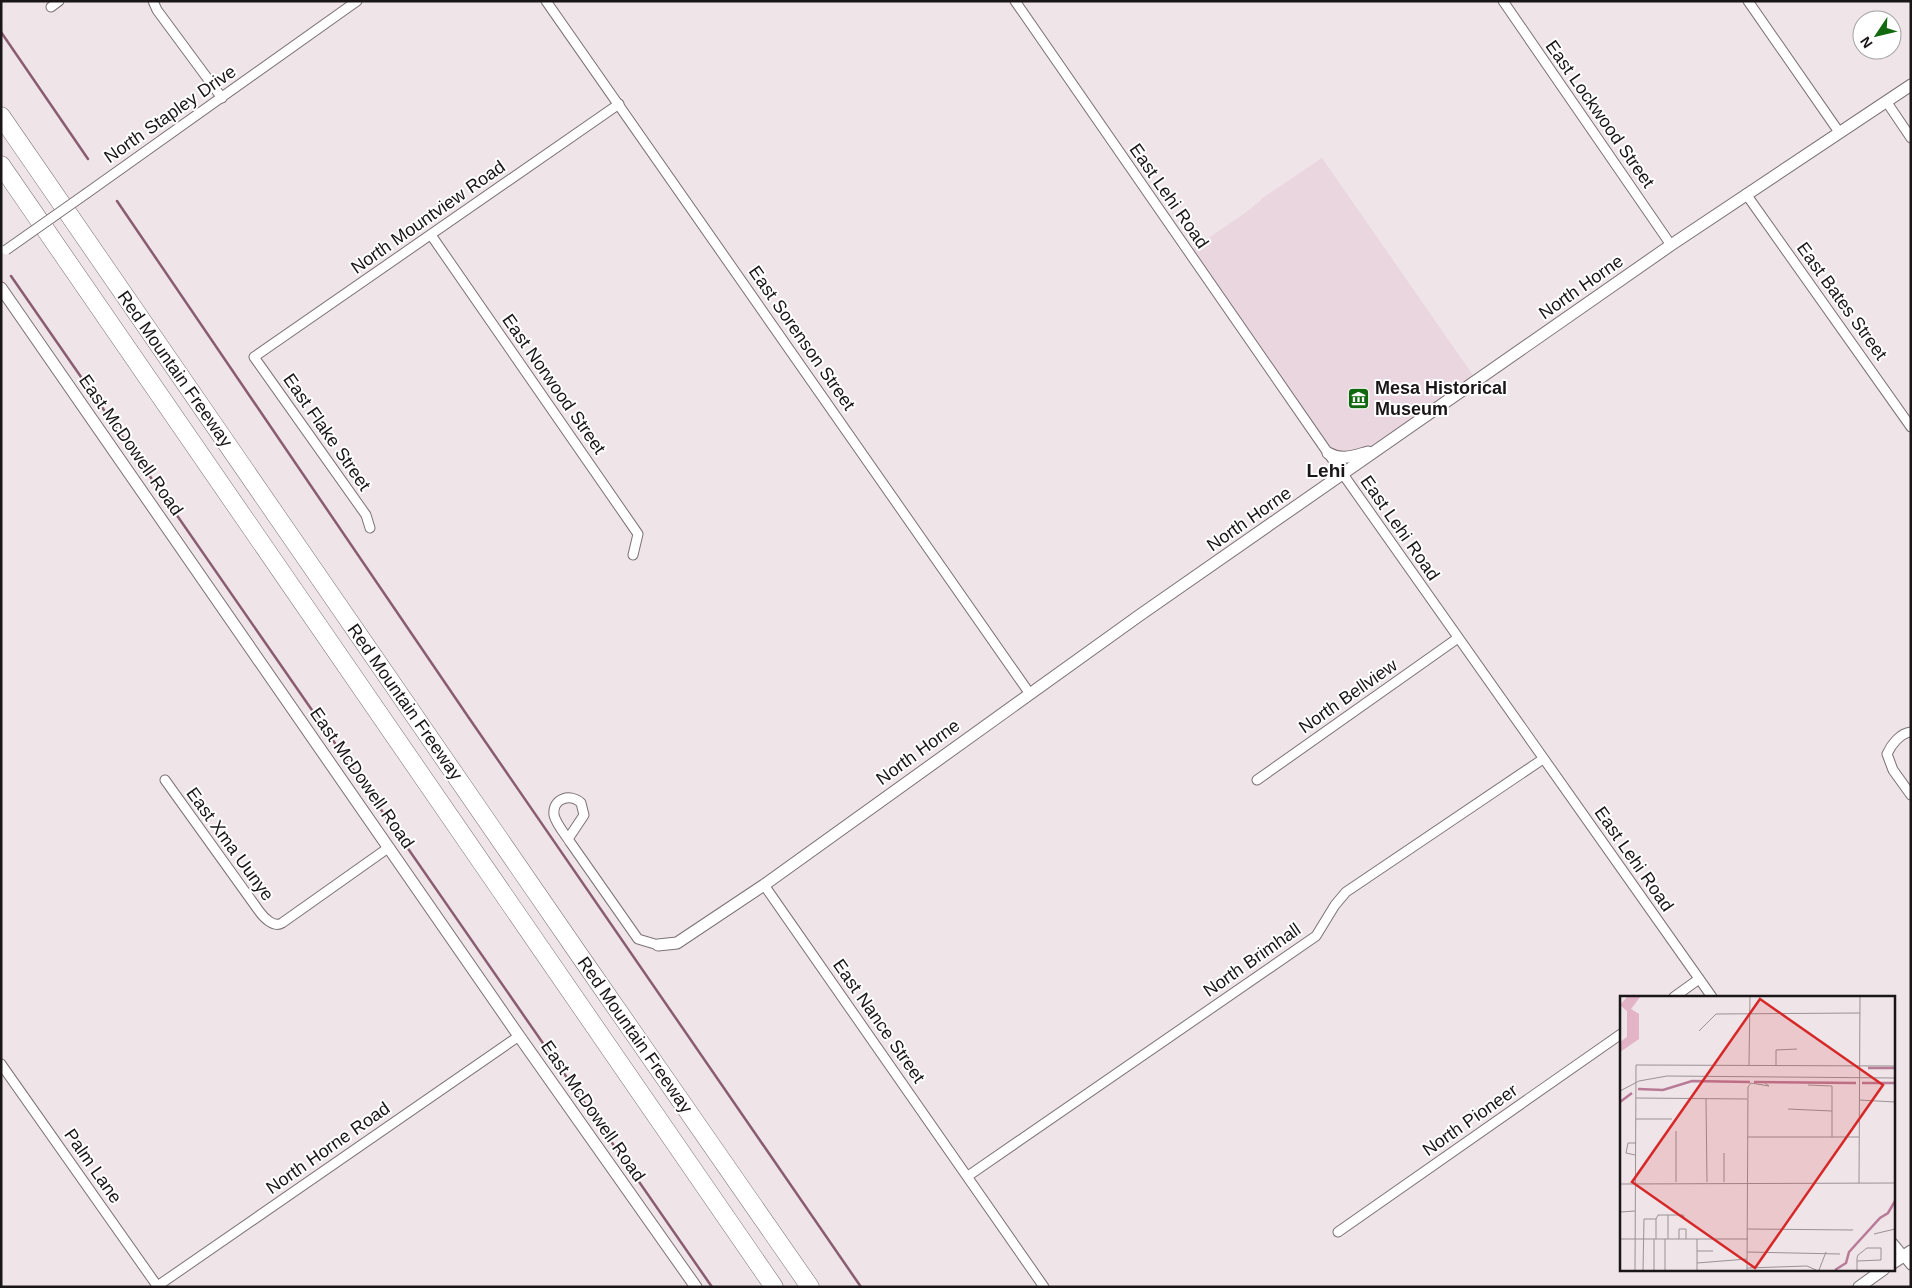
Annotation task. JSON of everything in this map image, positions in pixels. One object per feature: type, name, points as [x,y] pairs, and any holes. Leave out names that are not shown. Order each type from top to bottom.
[{"type":"highway","name":"Red Mountain Freeway","points":[[1,116],[810,1287]]},
{"type":"highway","name":"Red Mountain Freeway","points":[[1,165],[774,1287]]},
{"type":"street","points":[[153,1],[157,10],[222,98]]},
{"type":"street","name":"North Stapley Drive","points":[[4,251],[357,1]]},
{"type":"street","name":"East Sorenson Street","points":[[546,1],[1030,694]]},
{"type":"street","name":"East Lehi Road","points":[[1015,1],[1328,453],[1711,996]]},
{"type":"street","name":"East Lockwood Street","points":[[1503,1],[1671,245]]},
{"type":"street","points":[[1748,1],[1839,132]]},
{"type":"street","name":"North Horne","points":[[658,945],[678,943],[764,885],[1030,694],[1671,245],[1911,85]]},
{"type":"street","points":[[1886,101],[1911,138]]},
{"type":"street","name":"North Mountview Road","points":[[254,357],[619,104]]},
{"type":"street","name":"East Bates Street","points":[[1746,194],[1911,427]]},
{"type":"street","name":"East Norwood Street","points":[[431,235],[638,534],[633,556]]},
{"type":"street","name":"East McDowell Road","points":[[1,288],[388,848],[696,1287]]},
{"type":"street","name":"East Flake Street","points":[[254,357],[366,515],[370,528]]},
{"type":"street","points":[[1328,453],[1337,459],[1351,457],[1370,451],[1392,440]]},
{"type":"street","name":"North Bellview","points":[[1257,780],[1458,638]]},
{"type":"street","points":[[1911,732],[1907,732],[1899,738],[1891,746],[1887,754],[1893,770],[1911,796]]},
{"type":"street","name":"North Brimhall","points":[[968,1176],[1316,936],[1335,905],[1346,892],[1543,759]]},
{"type":"street","name":"East Xma Uunye","points":[[165,780],[259,911],[272,923],[279,925],[388,848]]},
{"type":"street","points":[[568,839],[638,939],[658,945]]},
{"type":"street","name":"East Nance Street","points":[[764,885],[1044,1287]]},
{"type":"street","points":[[1675,996],[1699,979]]},
{"type":"street","name":"North Pioneer","points":[[1338,1232],[1620,1035]]},
{"type":"street","name":"North Horne Road","points":[[157,1287],[519,1036]]},
{"type":"street","name":"Palm Lane","points":[[1,1064],[157,1287]]},
{"type":"street","points":[[1894,1243],[1908,1257],[1894,1263]]},
{"type":"street","points":[[1859,1287],[1883,1270]]},
{"type":"shaded area","points":[[1322,158],[1477,381],[1343,474],[1188,252]]},
{"type":"waterway","points":[[1,32],[88,159]]},
{"type":"waterway","points":[[117,201],[469,718],[861,1287]]},
{"type":"waterway","points":[[11,276],[712,1287]]},
{"type":"place","name":"Mesa Historical Museum","points":[[1359,398]]},
{"type":"district","name":"Lehi","points":[[1326,470]]}]
